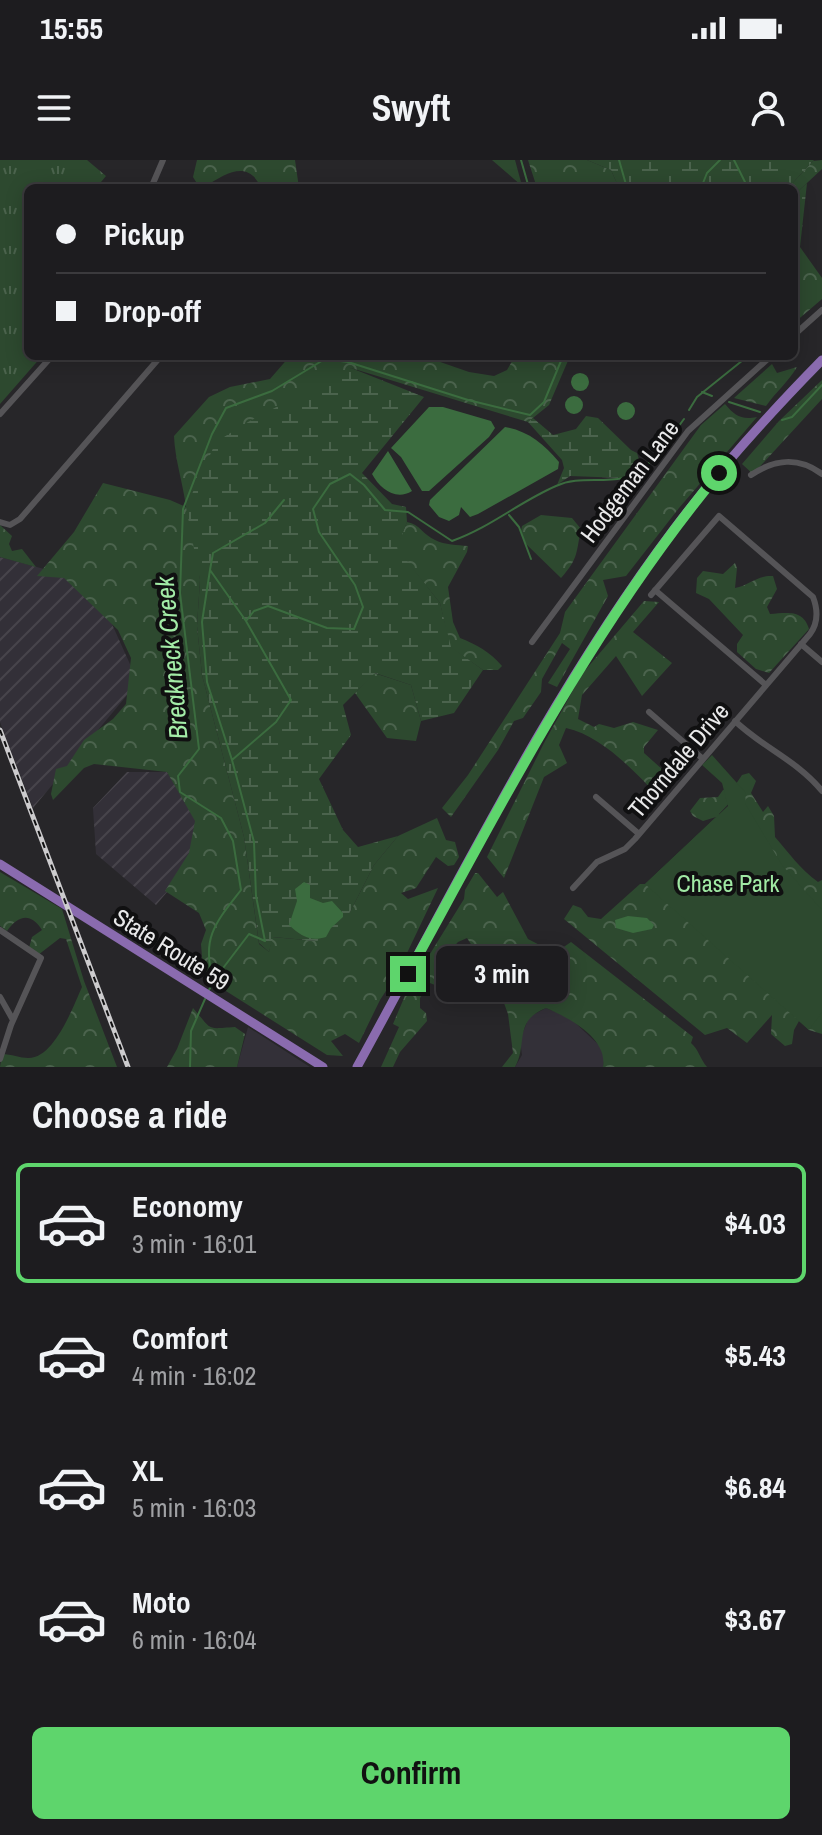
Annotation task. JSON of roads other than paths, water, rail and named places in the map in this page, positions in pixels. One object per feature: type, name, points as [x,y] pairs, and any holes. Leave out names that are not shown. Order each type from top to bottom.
[{"type":"main road","points":[[357,1067],[542,731],[594,644],[705,490],[778,405],[822,360]]},
{"type":"main road","name":"State Route 59","points":[[0,864],[323,1067]]},
{"type":"street","points":[[154,184],[163,160]]},
{"type":"street","points":[[798,331],[822,310]]},
{"type":"street","points":[[0,414],[48,360]]},
{"type":"street","points":[[0,522],[8,525],[20,519],[158,360]]},
{"type":"street","name":"Hodgeman Lane","points":[[532,642],[688,431],[767,360]]},
{"type":"street","points":[[751,475],[770,464],[785,461],[806,465],[822,474]]},
{"type":"street","name":"Thorndale Drive","points":[[573,888],[597,862],[625,849],[639,834],[813,630],[816,609],[813,597],[719,516],[653,592],[766,685]]},
{"type":"street","points":[[801,644],[822,662]]},
{"type":"street","points":[[649,712],[703,759]]},
{"type":"street","points":[[735,721],[754,738],[776,750],[822,791]]},
{"type":"street","points":[[596,797],[639,834]]},
{"type":"street","points":[[0,930],[41,958],[1,1055]]},
{"type":"street","points":[[0,997],[13,1020]]},
{"type":"waterway","name":"Breakneck Creek","points":[[521,160],[528,184]]},
{"type":"waterway","points":[[619,160],[626,184]]},
{"type":"waterway","points":[[703,184],[707,173],[720,160]]},
{"type":"waterway","points":[[734,160],[746,184]]},
{"type":"waterway","name":"Breakneck Creek","points":[[213,979],[209,952],[213,931],[241,890],[233,841],[221,818],[180,792],[178,776],[199,749],[180,593],[183,509],[212,434],[226,408],[272,391],[323,360]]},
{"type":"waterway","name":"Breakneck Creek","points":[[333,360],[530,415],[544,402],[561,360]]},
{"type":"waterway","points":[[689,410],[697,397],[743,360]]},
{"type":"waterway","points":[[782,420],[792,417],[822,385]]},
{"type":"waterway","points":[[702,392],[712,396]]},
{"type":"waterway","points":[[729,402],[760,412]]},
{"type":"waterway","points":[[209,990],[249,934],[265,941],[256,896],[254,842],[232,760],[276,722],[291,700],[246,621],[254,611],[268,606],[327,628],[354,629],[363,607],[355,585],[319,532],[313,509],[330,484],[350,474],[385,510],[408,512],[452,541],[564,483],[632,475],[658,454],[684,419]]},
{"type":"waterway","points":[[246,621],[210,570],[213,553],[265,523],[284,500]]},
{"type":"waterway","points":[[509,515],[519,527],[531,559]]},
{"type":"waterway","points":[[210,570],[202,622],[207,682],[232,760]]},
{"type":"waterway","name":"Breakneck Creek","points":[[190,1067],[191,1031],[205,999]]},
{"type":"railway","points":[[0,730],[128,1067]]},
{"type":"park label","name":"Chase Park","points":[[728,883]]}]
